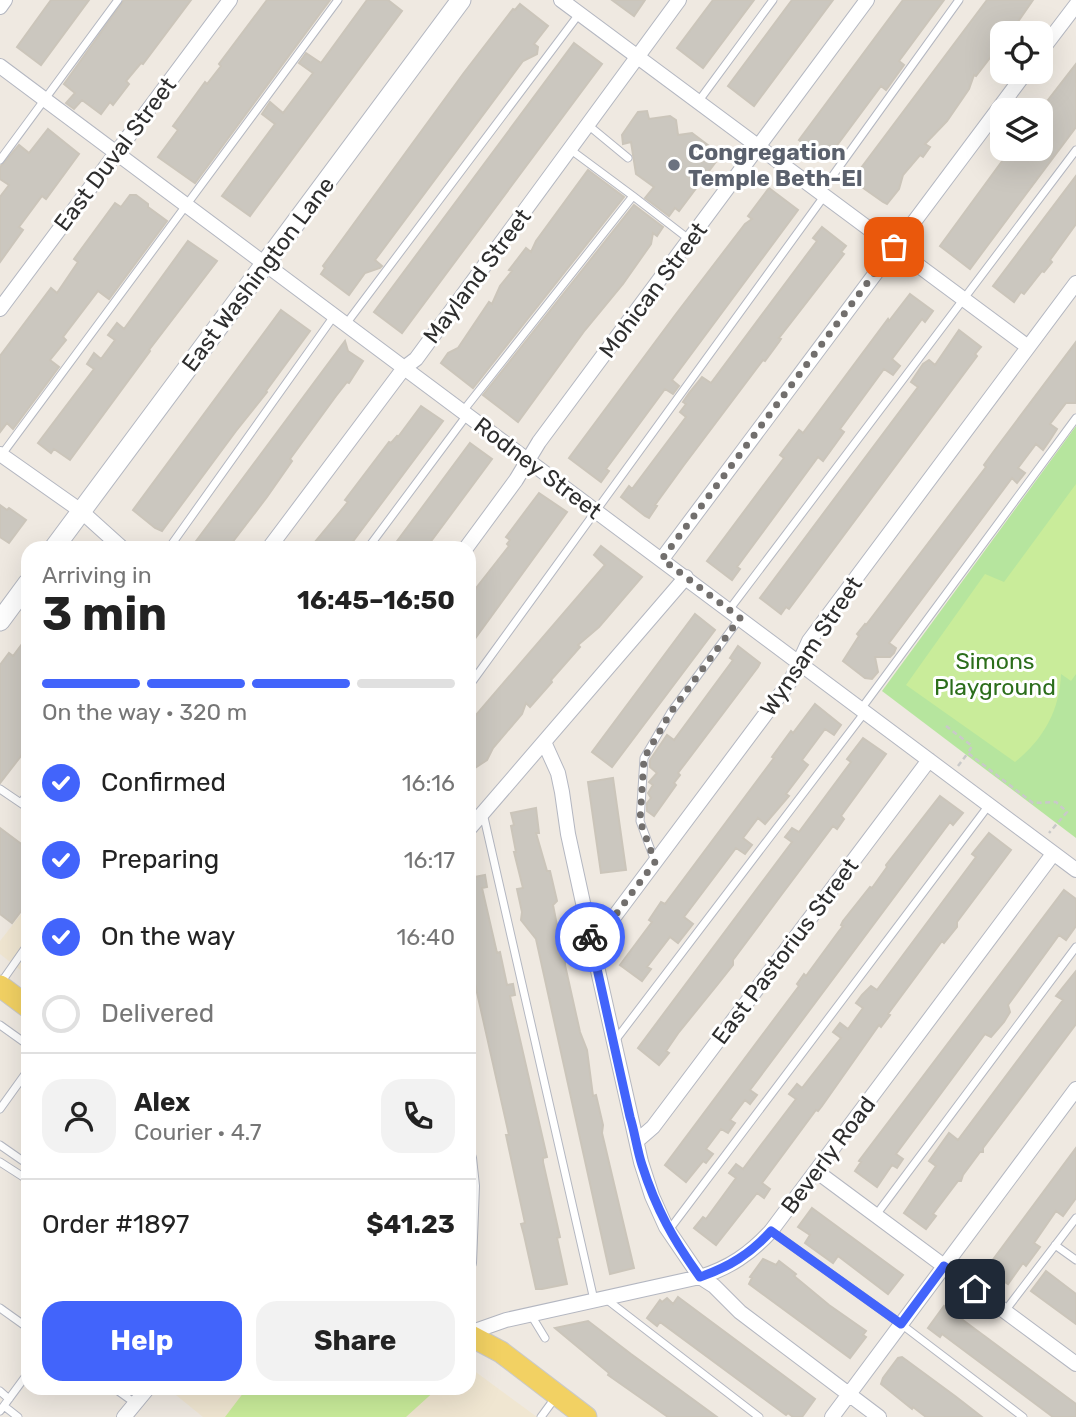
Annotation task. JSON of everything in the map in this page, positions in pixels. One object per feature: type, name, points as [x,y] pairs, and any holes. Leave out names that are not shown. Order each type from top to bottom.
[{"type":"main road","name":"East Washington Lane","points":[[59,541],[461,0]]},
{"type":"main road","points":[[0,621],[21,592]]},
{"type":"main road","points":[[0,985],[21,1002]]},
{"type":"main road","points":[[476,1338],[501,1352],[586,1417]]},
{"type":"street","points":[[0,7],[5,0]]},
{"type":"street","name":"East Duval Street","points":[[0,309],[230,0]]},
{"type":"street","points":[[561,0],[578,8],[698,102],[1028,347]]},
{"type":"street","name":"Mayland Street","points":[[274,541],[404,368],[416,359],[679,0]]},
{"type":"street","name":"Mohican Street","points":[[471,541],[539,442],[867,0]]},
{"type":"street","points":[[1053,35],[1076,5]]},
{"type":"street","name":"Rodney Street","points":[[0,66],[1076,870]]},
{"type":"street","points":[[662,559],[1017,84]]},
{"type":"street","name":"Wynsam Street","points":[[590,935],[608,925],[791,680],[809,641],[1076,283]]},
{"type":"street","points":[[1,456],[81,511],[114,541]]},
{"type":"street","points":[[476,821],[685,577]]},
{"type":"street","points":[[544,742],[558,773],[568,834],[645,1173],[668,1230],[700,1277],[714,1286],[740,1312],[879,1417]]},
{"type":"street","name":"East Pastorius Street","points":[[638,1140],[653,1127],[929,760]]},
{"type":"street","name":"Beverly Road","points":[[476,1331],[530,1314],[700,1277],[722,1270],[758,1246],[1054,854]]},
{"type":"street","points":[[832,1417],[1076,1089]]},
{"type":"street","points":[[816,1171],[1076,1364]]},
{"type":"street","points":[[124,1417],[142,1395]]},
{"type":"lane","points":[[0,160],[118,0]]},
{"type":"lane","points":[[1,456],[338,0]]},
{"type":"lane","points":[[698,102],[774,0]]},
{"type":"lane","points":[[476,676],[597,512],[959,0]]},
{"type":"lane","points":[[174,541],[578,8]]},
{"type":"lane","points":[[587,125],[628,158]]},
{"type":"lane","points":[[571,150],[690,240]]},
{"type":"lane","points":[[655,862],[640,821],[644,758],[671,712],[735,614],[1076,150]]},
{"type":"lane","points":[[373,541],[465,413],[633,196]]},
{"type":"lane","points":[[614,1043],[863,710],[1076,418]]},
{"type":"lane","points":[[0,789],[21,803]]},
{"type":"lane","points":[[668,1230],[989,805]]},
{"type":"lane","points":[[483,813],[600,1299],[758,1417]]},
{"type":"lane","points":[[875,1215],[1076,947]]},
{"type":"lane","points":[[0,985],[21,954]]},
{"type":"lane","points":[[0,1025],[21,1040]]},
{"type":"lane","points":[[0,1109],[21,1080]]},
{"type":"lane","points":[[0,1145],[21,1160]]},
{"type":"lane","points":[[0,1162],[21,1176]]},
{"type":"lane","points":[[1005,1311],[1076,1217]]},
{"type":"lane","points":[[771,1231],[901,1324],[1023,1417]]},
{"type":"lane","points":[[1055,1245],[1076,1260]]},
{"type":"lane","points":[[0,1308],[21,1323]]},
{"type":"lane","points":[[530,1314],[545,1338]]},
{"type":"lane","points":[[4,1405],[21,1382]]},
{"type":"lane","points":[[0,1391],[4,1405],[18,1417]]},
{"type":"lane","points":[[124,1395],[135,1403]]},
{"type":"lane","points":[[541,1417],[558,1395]]},
{"type":"path","points":[[946,726],[972,746],[951,776]]},
{"type":"path","points":[[968,753],[1034,803],[1056,802],[1067,811],[1040,844]]},
{"type":"shaded area","points":[[21,914],[21,970],[0,954],[0,941]]},
{"type":"shaded area","points":[[476,1372],[537,1417],[203,1417],[176,1395],[476,1395]]},
{"type":"green space","name":"Simons Playground","points":[[1076,426],[1076,838],[882,691]]},
{"type":"green space","points":[[1076,484],[1076,674],[1071,681],[1061,674],[1057,700],[1048,723],[1034,744],[1015,762],[906,685],[985,574],[1004,582]]},
{"type":"green space","points":[[242,1395],[430,1395],[406,1417],[225,1417]]},
{"type":"building","points":[[51,0],[89,0],[41,65],[17,47]]},
{"type":"building","points":[[124,0],[191,0],[143,64],[141,63],[126,81],[129,84],[113,105],[110,102],[101,114],[82,100],[74,109],[66,103],[75,93],[64,84]]},
{"type":"building","points":[[267,0],[330,0],[195,183],[158,157],[178,130],[173,126],[205,82],[207,84],[221,66],[219,64]]},
{"type":"building","points":[[367,0],[388,0],[402,11],[250,216],[222,196],[275,124],[262,114],[270,102],[283,113],[313,73],[299,63],[306,53],[321,63]]},
{"type":"building","points":[[612,0],[645,0],[634,16]]},
{"type":"building","points":[[713,0],[754,0],[703,68],[677,48]]},
{"type":"building","points":[[792,0],[833,0],[754,106],[728,86]]},
{"type":"building","points":[[903,0],[944,0],[899,61],[904,65],[886,90],[881,86],[826,160],[799,140]]},
{"type":"building","points":[[987,0],[1033,0],[1018,21],[990,21],[990,58],[976,76],[974,75],[969,89],[947,121],[925,144],[930,147],[923,157],[920,155],[903,175],[899,189],[887,204],[852,180]]},
{"type":"building","points":[[520,4],[548,26],[534,44],[538,47],[537,54],[523,61],[375,260],[382,266],[365,273],[349,295],[321,274],[325,268],[323,266],[463,74],[513,9]]},
{"type":"building","points":[[574,43],[602,64],[402,333],[374,312]]},
{"type":"building","points":[[1076,64],[1076,127],[1053,158],[1053,98],[1050,98]]},
{"type":"building","name":"Congregation Temple Beth-El","points":[[647,111],[649,119],[670,116],[676,120],[678,135],[692,133],[721,155],[679,211],[675,208],[669,216],[645,198],[654,187],[636,174],[631,142],[623,144],[622,135],[638,112]]},
{"type":"building","points":[[48,129],[79,154],[46,199],[42,196],[19,227],[23,230],[0,262],[0,197],[9,185],[0,179],[0,167],[19,145],[29,153]]},
{"type":"building","points":[[1002,161],[1051,161],[970,269],[940,246]]},
{"type":"building","points":[[588,170],[624,197],[473,388],[441,363],[448,353],[458,348],[489,302],[492,304],[500,286],[512,271],[509,270],[526,248],[531,252],[536,241]]},
{"type":"building","points":[[1076,176],[1076,224],[1050,260],[1052,262],[1014,302],[993,286]]},
{"type":"building","points":[[769,188],[798,210],[672,380],[679,386],[673,394],[665,389],[606,469],[609,471],[601,482],[569,458],[676,314],[745,224],[752,219],[748,216]]},
{"type":"building","points":[[130,195],[136,195],[167,221],[109,299],[98,291],[63,337],[66,340],[50,360],[59,367],[13,429],[7,423],[0,432],[0,356],[51,288],[57,293],[78,262],[74,259],[115,203],[121,207]]},
{"type":"building","points":[[634,205],[663,227],[657,236],[653,233],[651,244],[623,284],[585,330],[518,422],[483,395]]},
{"type":"building","points":[[822,227],[846,246],[841,252],[844,254],[684,465],[655,505],[657,506],[649,518],[645,516],[621,497],[629,486],[632,489],[686,417],[680,412],[689,393],[702,377],[711,383],[817,241],[813,238]]},
{"type":"building","points":[[188,241],[217,261],[70,460],[54,449],[51,453],[38,443],[94,369],[87,364],[94,353],[101,359],[115,340],[108,335],[117,323],[124,329]]},
{"type":"building","points":[[910,294],[933,311],[925,322],[922,319],[892,359],[900,366],[893,375],[884,369],[840,429],[844,432],[823,461],[818,457],[737,567],[740,569],[732,580],[707,561],[784,458],[780,455],[799,430],[803,433],[888,319],[889,321]]},
{"type":"building","points":[[281,310],[310,331],[162,531],[155,528],[133,510]]},
{"type":"building","points":[[959,330],[981,347],[975,354],[977,356],[789,609],[786,607],[781,614],[760,598],[918,387],[911,382],[923,364],[929,360],[935,365]]},
{"type":"building","points":[[345,341],[348,351],[363,361],[290,459],[292,461],[267,497],[233,541],[196,541]]},
{"type":"building","points":[[1076,342],[1076,403],[1066,403],[1050,424],[1057,429],[1043,450],[1036,444],[1018,468],[1025,473],[1017,483],[1012,478],[889,643],[896,648],[894,653],[890,657],[875,657],[878,672],[872,679],[865,678],[843,661],[859,636],[857,634],[986,467],[984,465],[994,451]]},
{"type":"building","points":[[421,406],[443,421],[353,541],[316,541],[348,502],[345,500],[389,442],[398,437]]},
{"type":"building","points":[[470,443],[492,459],[431,541],[397,541]]},
{"type":"building","points":[[539,493],[567,512],[476,637],[476,588],[509,546],[507,544],[510,540],[506,537]]},
{"type":"building","points":[[0,505],[26,520],[9,543],[0,537]]},
{"type":"building","points":[[601,546],[642,577],[599,627],[578,645],[580,647],[530,707],[526,703],[522,714],[493,748],[487,760],[476,767],[476,715],[605,565],[594,555]]},
{"type":"building","points":[[695,614],[715,630],[612,767],[592,752]]},
{"type":"building","points":[[21,645],[21,756],[0,783],[0,665],[9,653],[13,656]]},
{"type":"building","points":[[738,646],[760,663],[678,773],[680,775],[674,783],[676,785],[654,816],[647,811],[647,803],[651,798],[648,793],[653,785],[649,782],[657,773],[650,767],[650,760],[667,735],[674,740],[733,660],[730,658]]},
{"type":"building","points":[[815,704],[841,725],[834,735],[825,729],[802,760],[808,765],[786,794],[789,796],[765,824],[758,818],[743,838],[752,845],[745,854],[736,848],[684,917],[693,924],[678,943],[670,937],[647,967],[651,969],[642,981],[620,965],[652,922],[649,920],[661,902],[665,904],[774,758],[772,757],[791,731],[793,733]]},
{"type":"building","points":[[863,738],[886,754],[841,816],[844,819],[837,829],[833,826],[733,960],[733,965],[679,1032],[666,1051],[669,1053],[659,1065],[638,1048],[792,842],[785,837],[792,828],[799,832],[851,762],[847,759]]},
{"type":"building","points":[[613,778],[626,870],[601,873],[588,782]]},
{"type":"building","points":[[940,796],[963,813],[953,825],[950,822],[750,1090],[757,1095],[750,1104],[745,1100],[730,1120],[735,1123],[728,1133],[721,1129],[706,1149],[713,1154],[706,1163],[703,1161],[686,1182],[665,1165],[799,986],[797,984],[804,974],[806,976],[843,926],[843,921],[870,887],[872,888],[886,865]]},
{"type":"building","points":[[536,808],[539,833],[536,833],[547,871],[550,871],[557,901],[553,905],[562,951],[565,950],[565,965],[580,1032],[587,1050],[593,1096],[596,1095],[603,1125],[602,1133],[634,1268],[610,1274],[536,939],[521,920],[517,889],[523,888],[514,852],[511,813]]},
{"type":"building","points":[[0,828],[21,844],[21,911],[12,923],[0,914]]},
{"type":"building","points":[[989,833],[1011,850],[957,922],[957,927],[944,943],[942,941],[888,1014],[890,1015],[881,1027],[879,1025],[822,1106],[816,1110],[762,1183],[770,1189],[764,1198],[757,1193],[716,1245],[694,1228],[703,1217],[706,1219],[736,1178],[729,1173],[736,1164],[743,1169],[796,1099],[789,1094],[797,1084],[802,1088],[841,1038],[833,1032],[840,1023],[848,1029],[863,1008],[856,1003],[871,986],[877,990],[976,857],[972,854]]},
{"type":"building","points":[[485,875],[487,887],[482,888],[497,953],[500,952],[507,985],[513,984],[515,995],[510,996],[547,1157],[543,1158],[543,1162],[560,1237],[557,1238],[567,1284],[542,1289],[536,1289],[521,1224],[525,1223],[506,1135],[509,1135],[476,988],[476,877]]},
{"type":"building","points":[[1064,890],[1076,899],[1076,926],[1066,940],[1059,935],[1008,1005],[1010,1012],[1004,1022],[991,1037],[985,1034],[896,1154],[903,1159],[897,1168],[892,1165],[877,1187],[855,1171],[861,1162],[859,1161]]},
{"type":"building","points":[[1076,971],[1076,1024],[983,1148],[983,1152],[980,1152],[961,1181],[958,1181],[933,1214],[936,1216],[926,1229],[904,1213],[936,1166],[929,1161],[949,1133],[958,1140],[1063,1000],[1056,996]]},
{"type":"building","points":[[1076,1148],[1076,1198],[1063,1216],[1056,1211],[1034,1243],[1040,1247],[1026,1266],[1023,1263],[1008,1284],[986,1269]]},
{"type":"building","points":[[812,1208],[903,1275],[888,1294],[838,1256],[833,1263],[805,1243],[810,1235],[798,1227]]},
{"type":"building","points":[[763,1259],[776,1265],[779,1261],[829,1305],[866,1331],[863,1335],[866,1337],[850,1358],[749,1284],[752,1278],[750,1277]]},
{"type":"building","points":[[1046,1271],[1076,1294],[1076,1324],[1031,1291]]},
{"type":"building","points":[[678,1297],[815,1399],[802,1417],[793,1417],[788,1413],[786,1415],[660,1322],[657,1326],[647,1318],[660,1300],[662,1302],[667,1298],[673,1304]]},
{"type":"building","points":[[944,1306],[1076,1404],[1076,1417],[1053,1417],[942,1334],[940,1337],[928,1328]]},
{"type":"building","points":[[588,1321],[717,1417],[668,1417],[608,1375],[609,1373],[555,1328]]},
{"type":"building","points":[[902,1357],[982,1417],[926,1417],[913,1407],[912,1409],[881,1384],[898,1358]]},
{"type":"way so far","points":[[590,937],[608,925],[655,862],[640,821],[644,758],[671,712],[740,618],[662,559],[894,247]]},
{"type":"place","name":"Congregation Temple Beth-El","points":[[674,165]]},
{"type":"route","points":[[590,937],[641,1162],[666,1227],[700,1277],[722,1270],[740,1259],[758,1246],[771,1231],[901,1324],[944,1266],[975,1289]]}]
